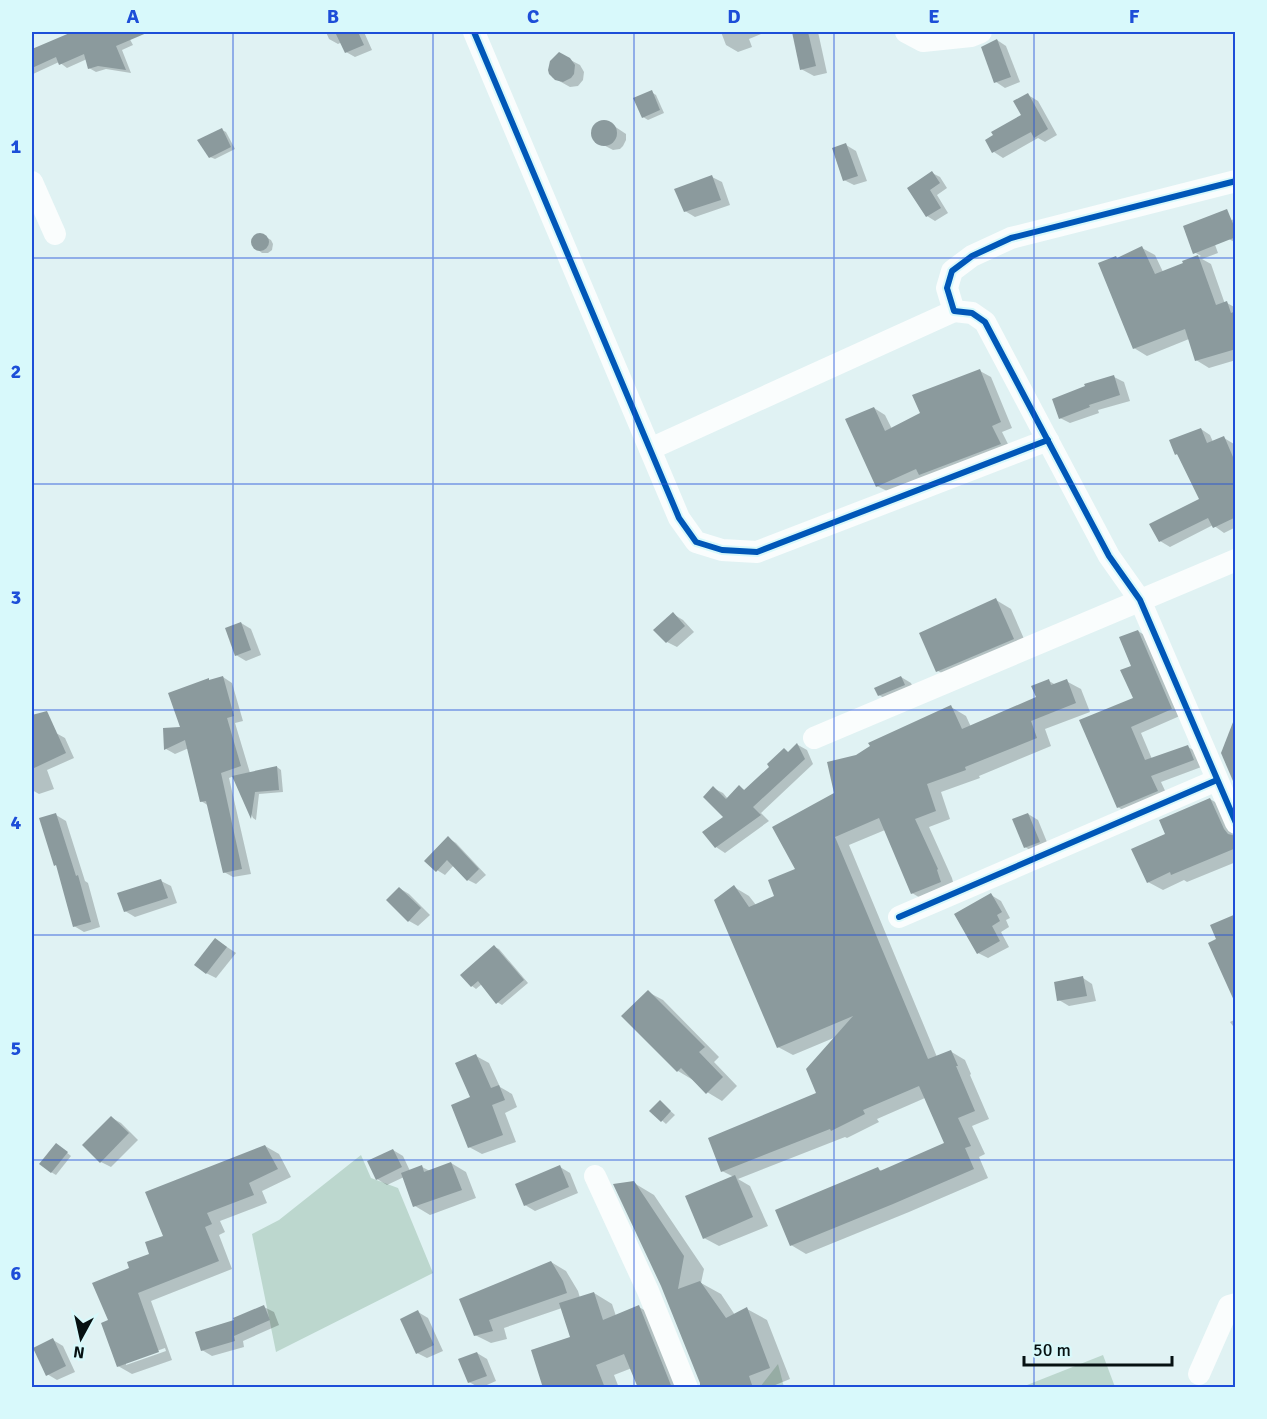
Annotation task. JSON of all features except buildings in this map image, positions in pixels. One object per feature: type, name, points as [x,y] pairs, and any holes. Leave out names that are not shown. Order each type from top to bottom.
[{"type":"street","points":[[474,32],[680,518],[696,542],[722,550],[757,552],[1048,440]]},
{"type":"street","points":[[906,32],[923,41],[971,36],[981,32]]},
{"type":"street","points":[[954,311],[947,288],[952,271],[972,256],[1011,238],[1236,181]]},
{"type":"street","points":[[32,182],[55,234]]},
{"type":"street","points":[[650,449],[954,311],[972,313],[986,322],[1109,556],[1140,600],[1236,822]]},
{"type":"street","points":[[814,738],[1236,560]]},
{"type":"street","points":[[899,917],[1216,780]]},
{"type":"street","points":[[595,1176],[648,1291],[687,1388]]},
{"type":"street","points":[[1199,1374],[1229,1306],[1236,1304]]},
{"type":"green space","points":[[361,1155],[371,1178],[398,1188],[433,1273],[276,1352],[252,1234],[279,1220]]},
{"type":"green space","points":[[1103,1355],[1115,1387],[1022,1387]]},
{"type":"green space","points":[[778,1364],[784,1387],[760,1387]]},
{"type":"cycle path","points":[[474,32],[679,518],[696,542],[722,550],[757,552],[1048,440]]},
{"type":"cycle path","points":[[1236,181],[1011,238],[972,256],[952,271],[947,288],[954,311],[972,313],[985,322],[1109,556],[1140,600],[1236,823]]},
{"type":"cycle path","points":[[899,917],[1217,780]]}]
